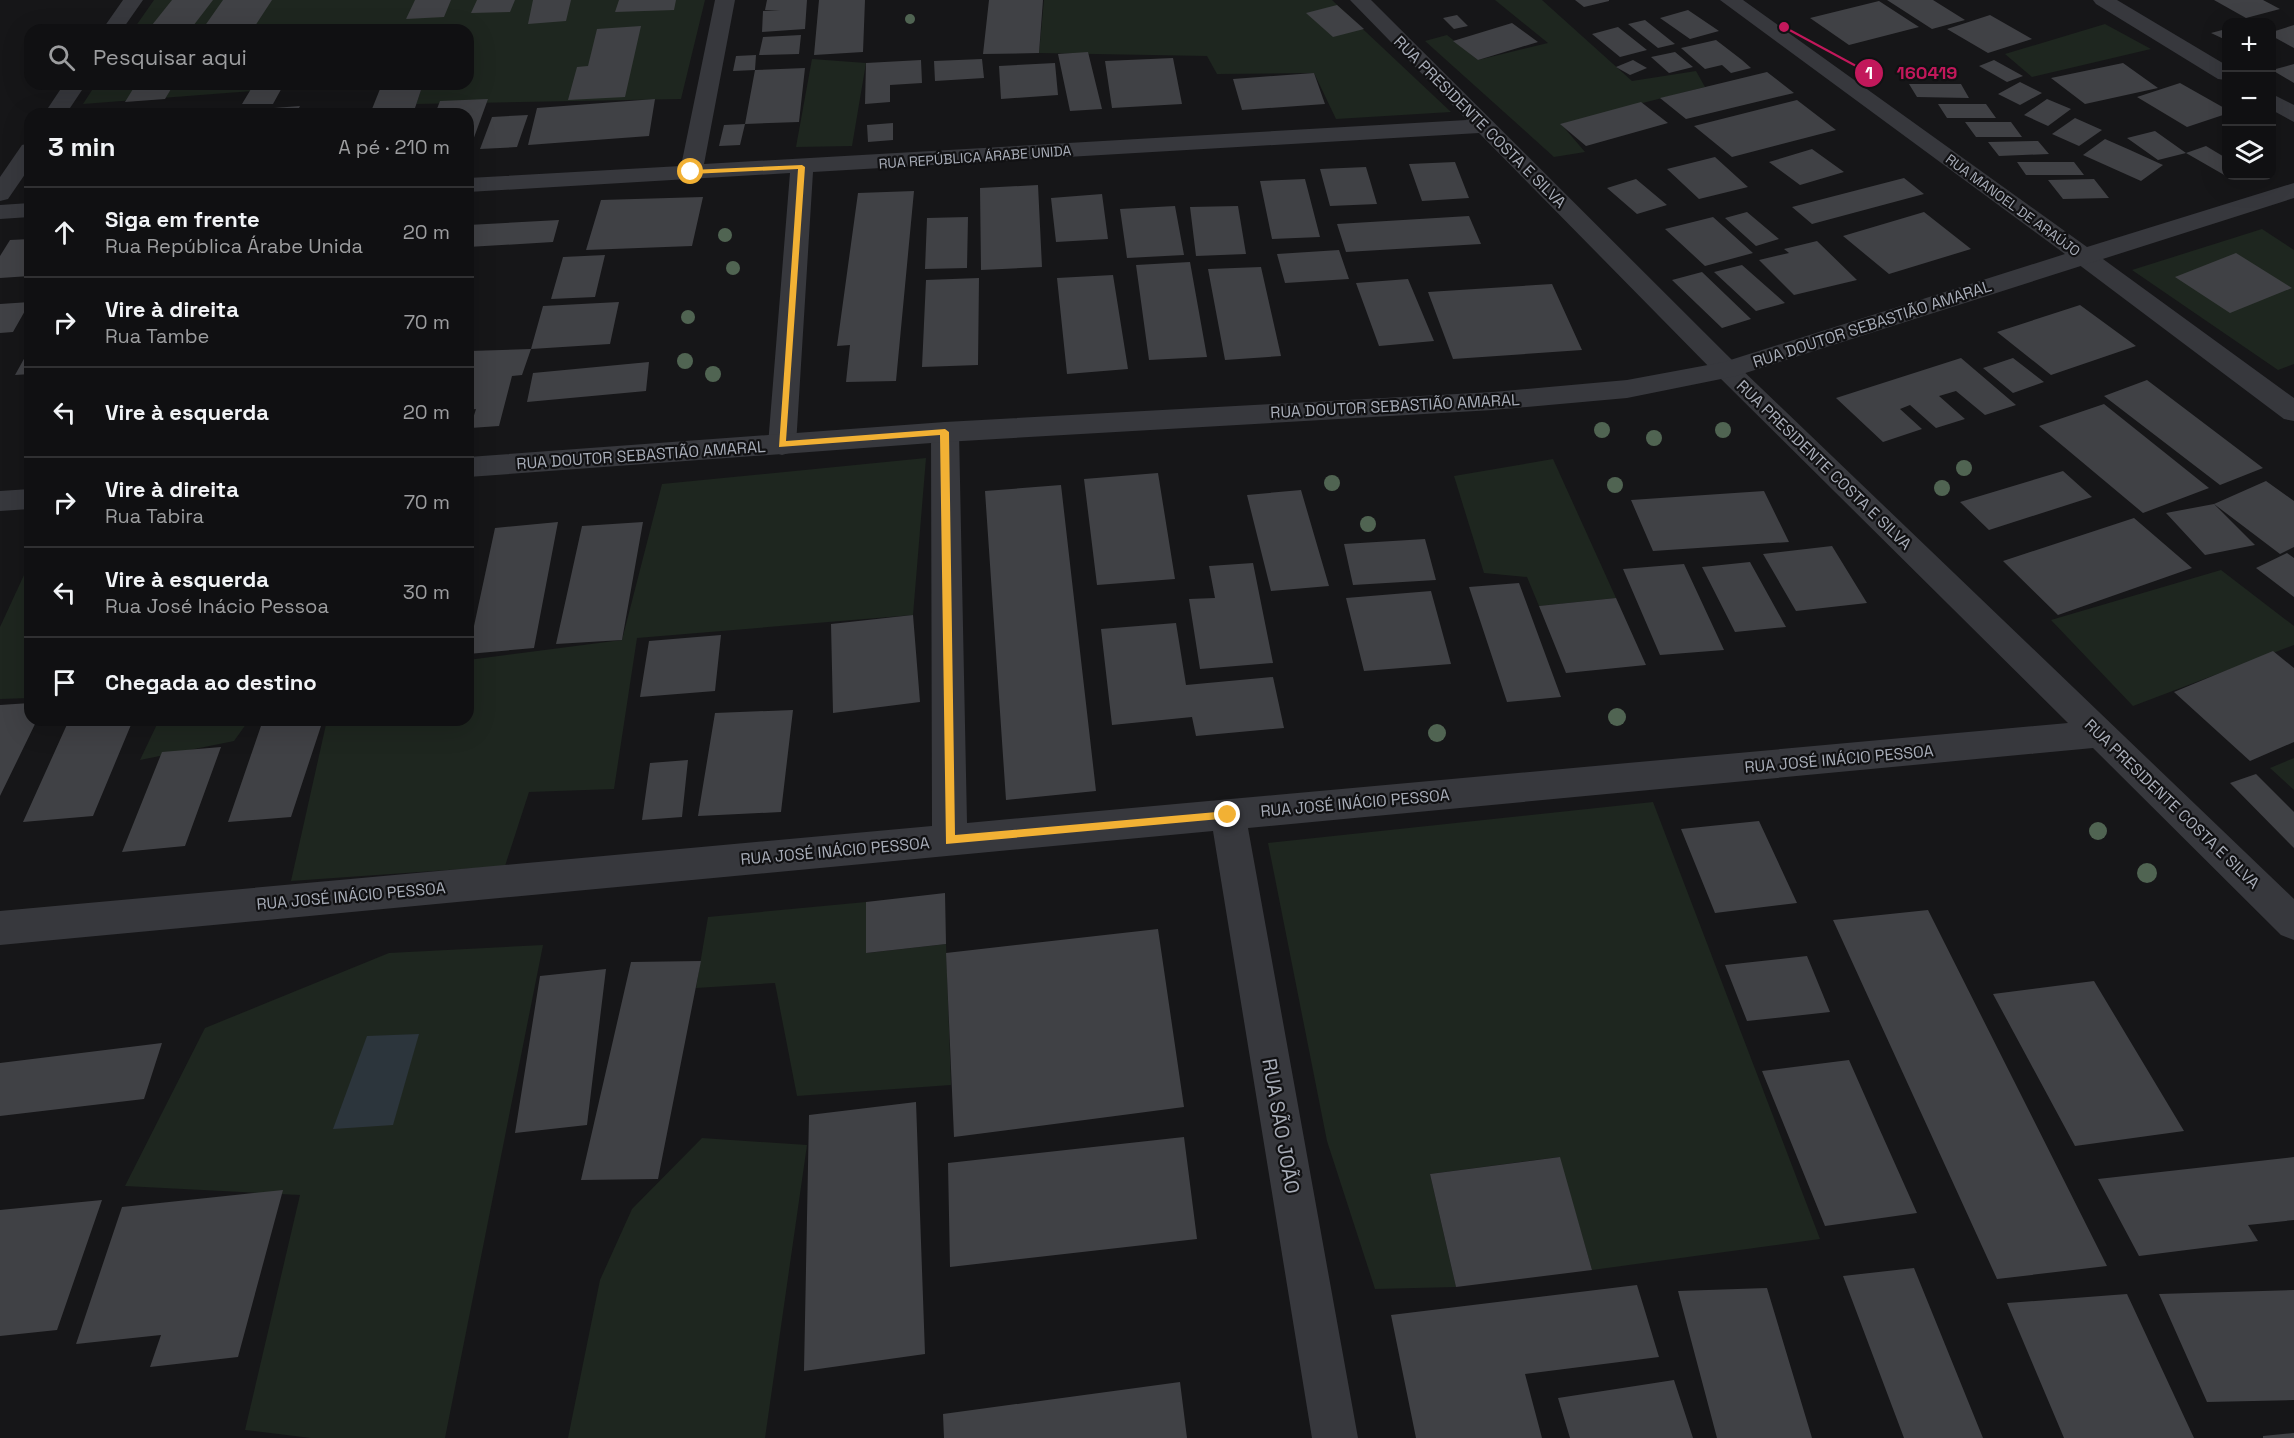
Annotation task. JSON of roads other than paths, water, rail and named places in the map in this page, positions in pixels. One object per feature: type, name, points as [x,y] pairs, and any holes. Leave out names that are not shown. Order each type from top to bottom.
[{"type":"street","points":[[116,24],[133,0]]},
{"type":"street","points":[[691,172],[724,0]]},
{"type":"street","name":"RUA PRESIDENTE COSTA E SILVA","points":[[1360,0],[1727,370],[2294,923]]},
{"type":"street","name":"RUA MANOEL DE ARAÚJO","points":[[1730,0],[2294,411]]},
{"type":"street","points":[[2103,0],[2223,72]]},
{"type":"street","points":[[59,108],[71,90]]},
{"type":"street","points":[[2276,104],[2294,115]]},
{"type":"street","name":"RUA REPÚBLICA ÁRABE UNIDA","points":[[474,185],[1483,126]]},
{"type":"street","points":[[0,194],[24,159]]},
{"type":"street","points":[[782,445],[802,167]]},
{"type":"street","name":"RUA DOUTOR SEBASTIÃO AMARAL","points":[[474,467],[945,432],[1493,401],[1627,389],[1727,370],[2294,190]]},
{"type":"street","points":[[0,212],[24,210]]},
{"type":"street","points":[[945,432],[950,840]]},
{"type":"street","points":[[0,501],[24,499]]},
{"type":"street","name":"RUA JOSÉ INÁCIO PESSOA","points":[[0,928],[2100,734]]},
{"type":"street","name":"RUA SÃO JOÃO","points":[[1228,815],[1335,1438]]},
{"type":"place","name":"160419","points":[[1784,27]]}]
